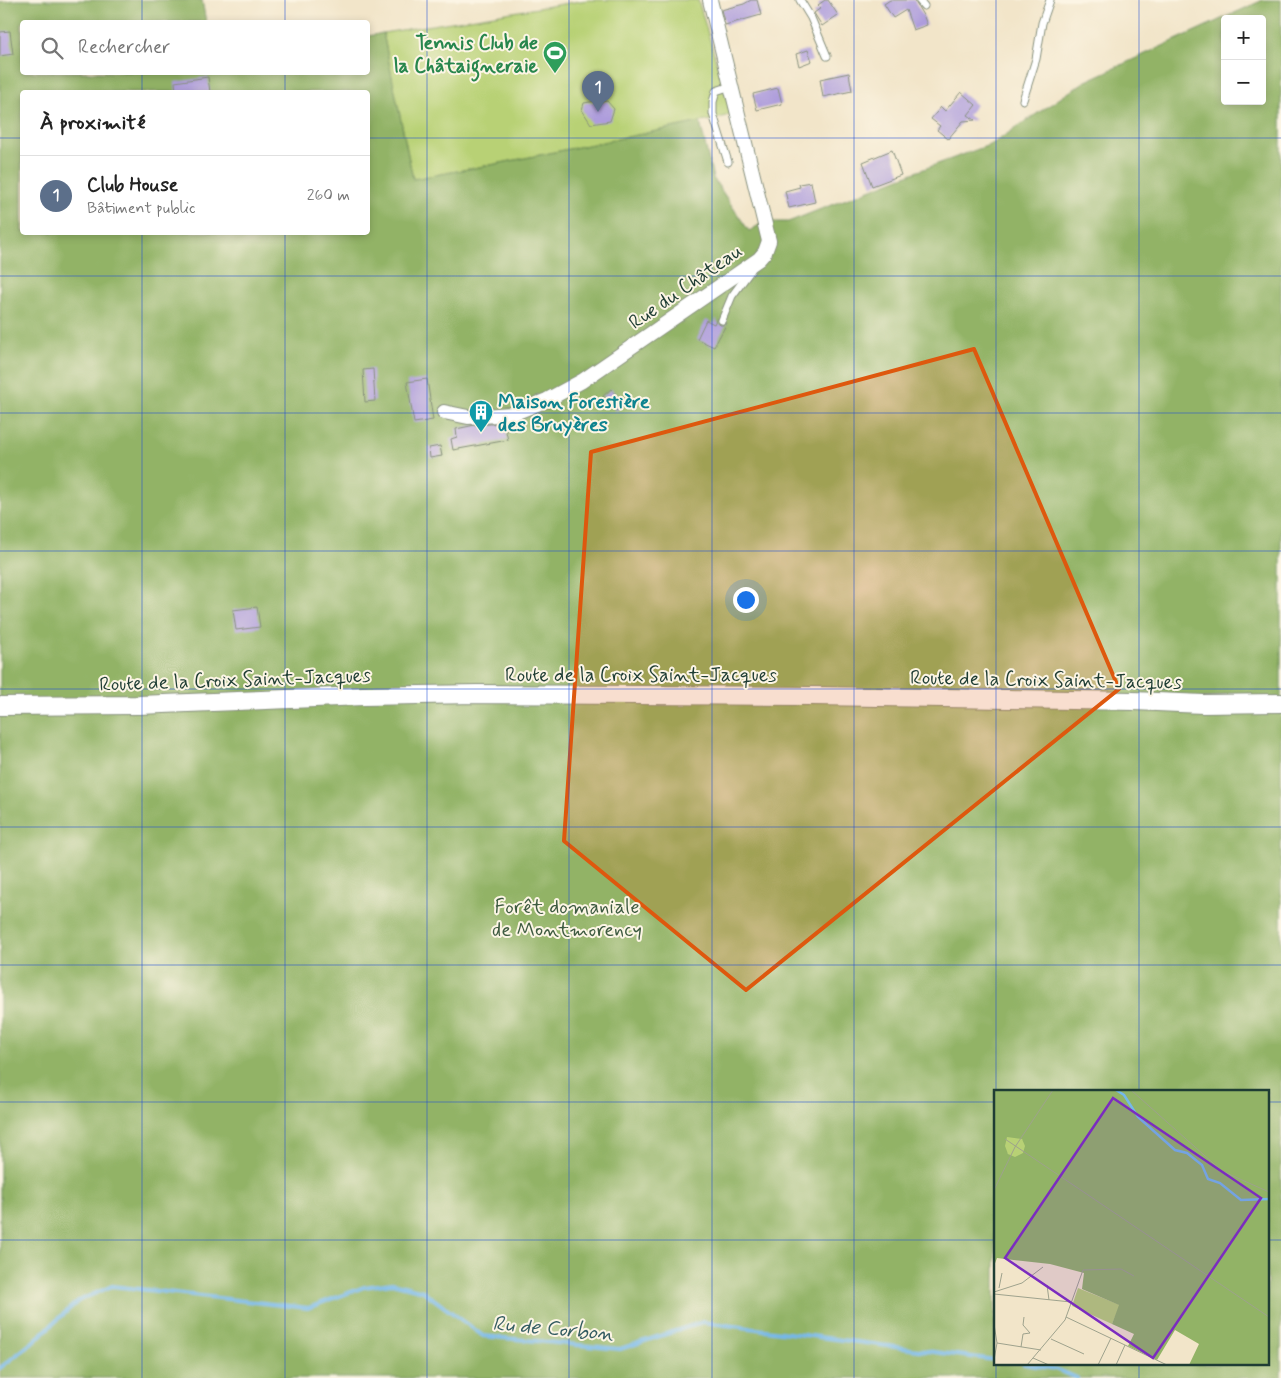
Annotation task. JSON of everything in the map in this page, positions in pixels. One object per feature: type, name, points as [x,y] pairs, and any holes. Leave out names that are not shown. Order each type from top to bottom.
[{"type":"street","name":"Rue du Château","points":[[444,412],[468,418],[512,414],[547,400],[582,381],[759,260],[765,252],[769,241],[713,0]]},
{"type":"street","name":"Route de la Croix Saint-Jacques","points":[[0,706],[139,705],[363,696],[477,694],[814,696],[1202,704],[1281,703]]},
{"type":"lane","points":[[800,0],[815,26],[828,56]]},
{"type":"lane","points":[[1023,100],[1036,59],[1042,23],[1050,0]]},
{"type":"lane","points":[[728,162],[713,114],[713,102],[716,91],[732,86]]},
{"type":"lane","points":[[722,320],[732,296],[759,260]]},
{"type":"highlighted area","points":[[974,349],[1119,689],[746,990],[564,841],[591,452]]},
{"type":"green space","name":"Forêt domaniale de Montmorency","points":[[16,0],[202,0],[206,20],[20,20],[20,75],[370,75],[370,36],[383,33],[413,179],[700,122],[713,178],[749,231],[764,222],[788,222],[992,144],[1084,82],[1221,19],[1221,105],[1266,105],[1266,15],[1230,15],[1263,0],[1281,0],[1281,1378],[0,1378],[0,2]]},
{"type":"green space","name":"Tennis Club de la Châtaigneraie","points":[[587,0],[698,0],[732,114],[716,119],[496,164],[413,179],[383,33]]},
{"type":"building","points":[[751,0],[757,0],[761,15],[725,25],[721,10],[744,4]]},
{"type":"building","points":[[828,0],[838,15],[822,26],[814,13],[821,8],[818,5]]},
{"type":"building","points":[[890,0],[914,0],[927,25],[913,30],[906,10],[893,18],[884,4]]},
{"type":"building","points":[[10,31],[13,54],[0,56],[0,32]]},
{"type":"building","points":[[808,50],[812,61],[799,66],[796,54]]},
{"type":"building","points":[[849,73],[852,91],[823,97],[820,79]]},
{"type":"building","points":[[208,77],[210,90],[176,90],[175,82]]},
{"type":"building","points":[[778,88],[782,104],[757,110],[753,94]]},
{"type":"building","points":[[961,92],[976,105],[968,115],[975,120],[963,121],[948,139],[937,130],[940,126],[931,119],[941,107],[945,111]]},
{"type":"building","points":[[602,100],[602,102],[607,101],[614,109],[610,121],[591,124],[582,110],[584,103]]},
{"type":"building","points":[[892,150],[901,175],[872,186],[863,162]]},
{"type":"building","points":[[811,182],[815,202],[789,208],[785,191],[800,187],[799,184]]},
{"type":"building","points":[[717,318],[720,325],[727,323],[714,347],[697,339],[706,320],[714,324]]},
{"type":"building","points":[[373,369],[375,401],[365,402],[363,370]]},
{"type":"building","points":[[427,379],[433,420],[414,423],[407,382]]},
{"type":"building","points":[[611,389],[624,404],[616,411],[603,396]]},
{"type":"building","name":"Maison Forestière des Bruyères","points":[[504,423],[508,440],[453,450],[451,439],[457,437],[456,429],[475,425]]},
{"type":"building","points":[[440,446],[442,456],[430,458],[429,448]]},
{"type":"building","points":[[257,607],[260,627],[236,630],[233,610]]},
{"type":"waterway","name":"Ru de Corbon","points":[[0,1368],[34,1341],[78,1301],[112,1286],[308,1308],[364,1287],[392,1283],[423,1291],[483,1336],[620,1349],[703,1322],[994,1360]]},
{"type":"waterway","name":"Ru de Corbon","points":[[1037,1366],[1056,1369],[1077,1378]]},
{"type":"place","name":"Tennis Club de la Châtaigneraie","points":[[555,74]]},
{"type":"place","name":"Club House","points":[[598,112]]},
{"type":"place","name":"Maison Forestière des Bruyères","points":[[481,433]]}]
